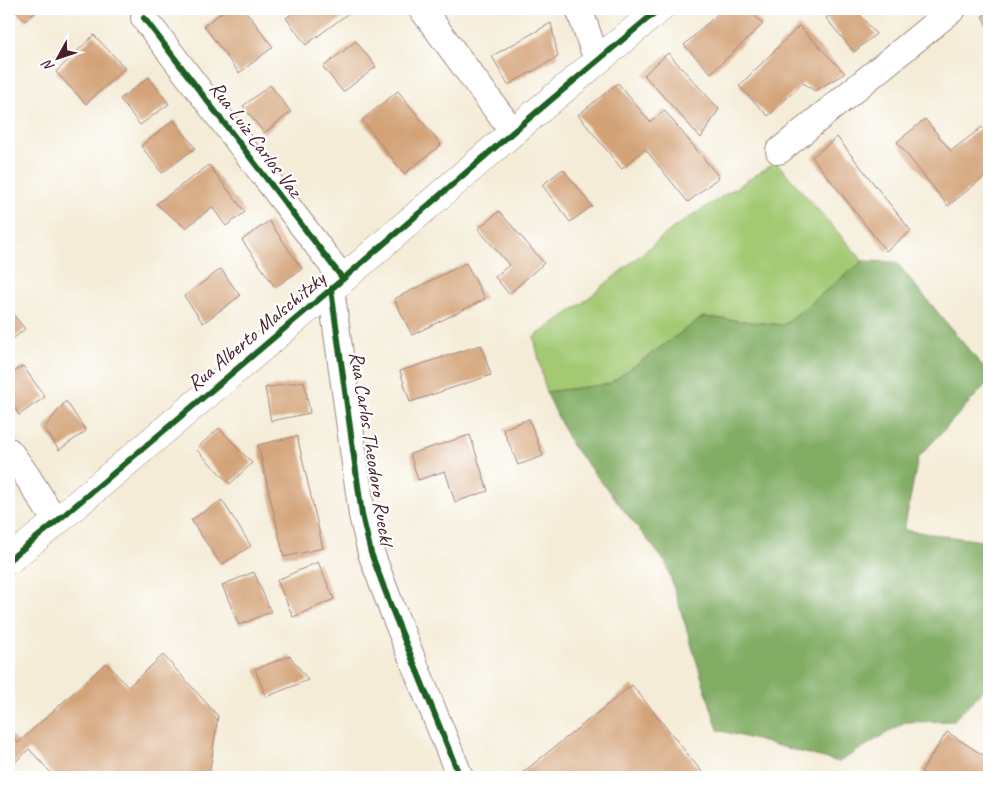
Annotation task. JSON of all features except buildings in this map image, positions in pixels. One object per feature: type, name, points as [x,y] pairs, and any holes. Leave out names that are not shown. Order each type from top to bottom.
[{"type":"street","points":[[422,9],[513,132]]},
{"type":"street","points":[[579,9],[597,60]]},
{"type":"street","name":"Rua Alberto Malschitzky","points":[[9,560],[337,284],[659,9]]},
{"type":"street","points":[[779,151],[952,9]]},
{"type":"street","name":"Rua Luiz Carlos Vaz","points":[[144,18],[337,284]]},
{"type":"street","name":"Rua Carlos Theodoro Rueckl","points":[[337,284],[362,515],[371,552],[460,777]]},
{"type":"street","points":[[9,451],[56,522]]},
{"type":"green space","points":[[776,162],[863,261],[783,325],[703,317],[609,384],[546,392],[534,337],[581,304],[673,228]]},
{"type":"green space","points":[[863,261],[896,262],[989,374],[989,381],[918,458],[904,530],[989,542],[989,684],[953,721],[905,722],[839,762],[718,730],[666,563],[571,444],[546,392],[609,384],[703,317],[783,325]]},
{"type":"cycle path","points":[[9,560],[343,279],[659,9]]},
{"type":"cycle path","points":[[144,18],[343,279]]},
{"type":"cycle path","points":[[331,289],[362,515],[371,553],[460,777]]}]
